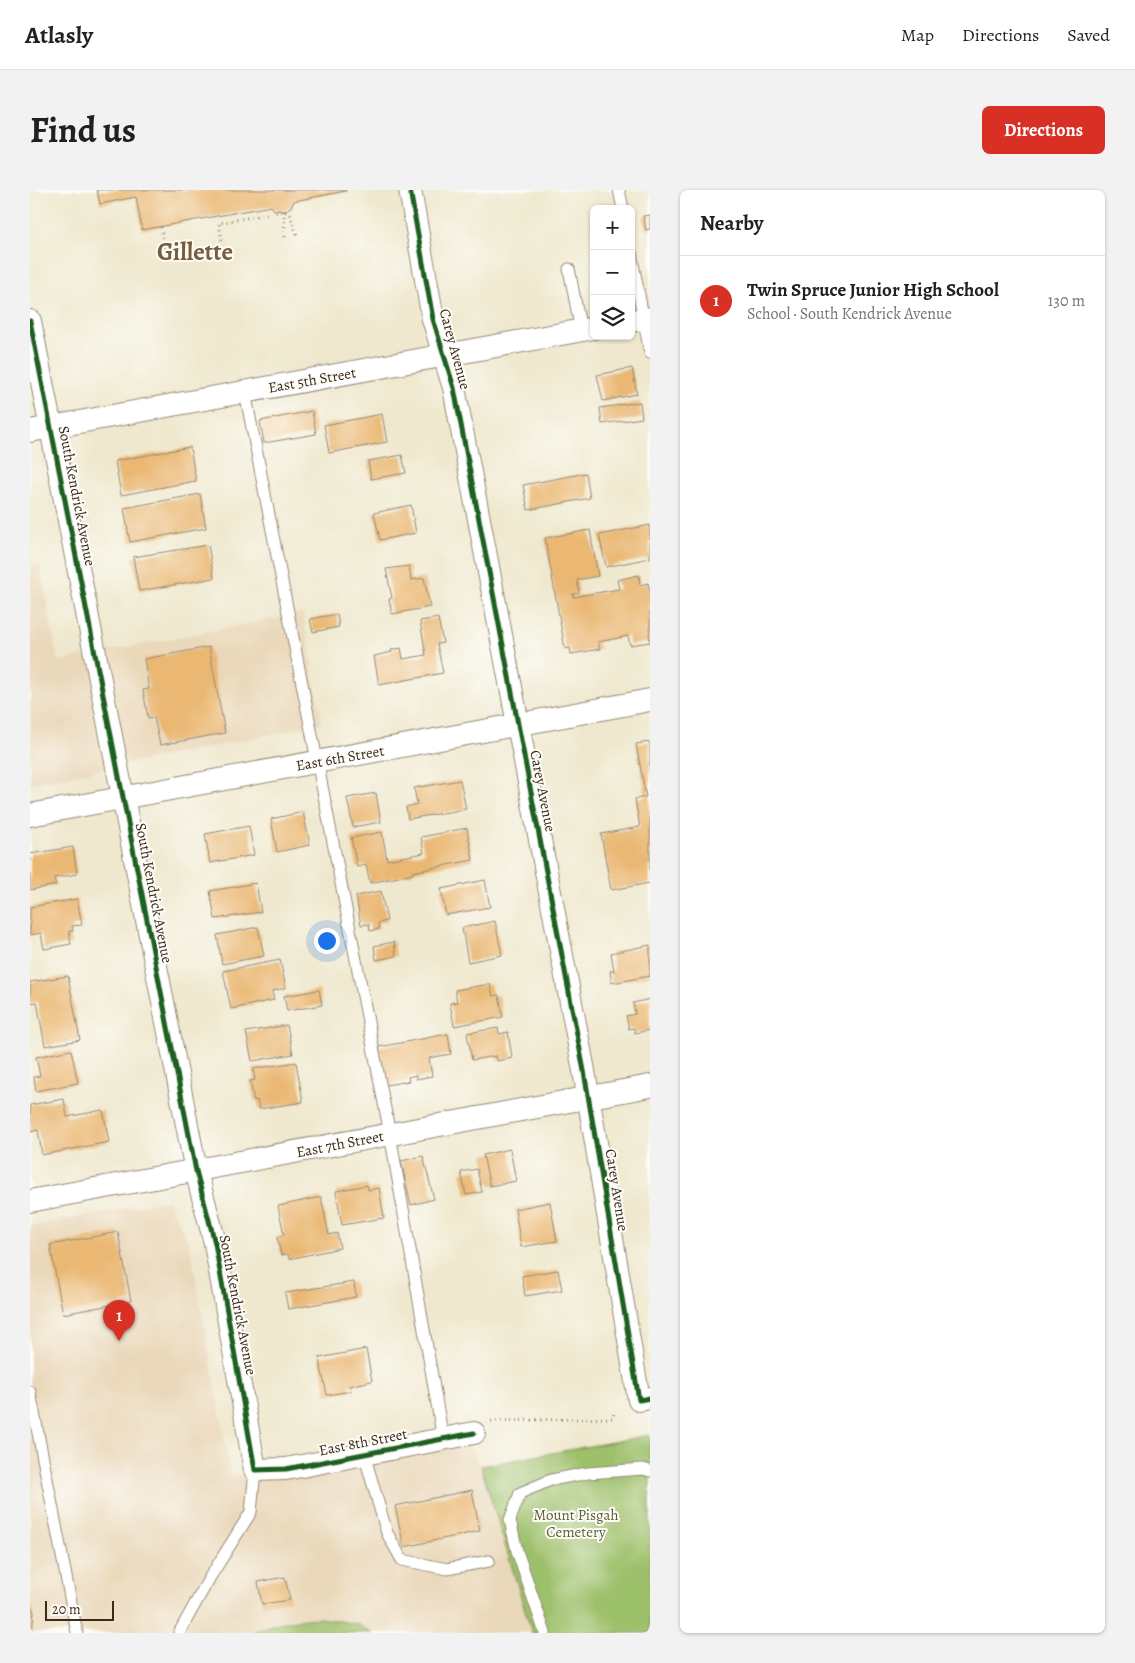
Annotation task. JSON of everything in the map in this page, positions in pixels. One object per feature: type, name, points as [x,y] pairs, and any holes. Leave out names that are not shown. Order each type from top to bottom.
[{"type":"street","name":"Carey Avenue","points":[[410,190],[433,319],[454,388],[645,1399]]},
{"type":"street","name":"South Kendrick Avenue","points":[[30,321],[40,430],[123,798],[196,1170],[215,1242],[255,1470]]},
{"type":"street","name":"East 5th Street","points":[[40,430],[588,329]]},
{"type":"street","name":"East 6th Street","points":[[30,815],[650,700]]},
{"type":"street","name":"East 7th Street","points":[[30,1201],[650,1086]]},
{"type":"street","name":"East 8th Street","points":[[255,1470],[286,1469],[442,1440],[479,1427]]},
{"type":"lane","points":[[619,190],[622,205]]},
{"type":"lane","points":[[569,269],[588,329]]},
{"type":"lane","points":[[635,277],[650,353]]},
{"type":"lane","points":[[245,392],[390,1134],[442,1440]]},
{"type":"lane","points":[[30,1392],[77,1633]]},
{"type":"lane","points":[[364,1454],[387,1533],[402,1560],[447,1569],[489,1561]]},
{"type":"lane","points":[[545,1633],[517,1551],[510,1520],[520,1493],[551,1480],[588,1473],[644,1469],[650,1471]]},
{"type":"lane","points":[[179,1633],[251,1512],[255,1470]]},
{"type":"path","points":[[222,240],[219,223],[284,211],[290,215],[298,238]]},
{"type":"path","points":[[284,211],[285,240]]},
{"type":"path","points":[[161,227],[164,250]]},
{"type":"path","points":[[479,1427],[613,1418],[614,1411]]},
{"type":"shaded area","points":[[40,565],[58,661],[303,613],[322,724],[30,784],[30,567]]},
{"type":"shaded area","points":[[168,1201],[190,1245],[231,1475],[280,1472],[464,1437],[481,1466],[532,1633],[30,1633],[30,1226]]},
{"type":"green space","name":"Mount Pisgah Cemetery","points":[[650,1435],[650,1633],[532,1633],[481,1466]]},
{"type":"green space","points":[[321,1618],[357,1624],[373,1633],[251,1633],[285,1622]]},
{"type":"building","points":[[97,190],[346,191],[294,201],[291,207],[284,211],[274,210],[271,206],[142,230],[136,197],[100,204]]},
{"type":"building","points":[[650,215],[650,229],[646,230],[643,216]]},
{"type":"building","points":[[632,368],[637,394],[603,401],[597,375]]},
{"type":"building","points":[[640,402],[642,418],[602,424],[600,408]]},
{"type":"building","points":[[312,411],[316,434],[264,443],[260,421]]},
{"type":"building","points":[[382,414],[387,442],[329,453],[324,425]]},
{"type":"building","points":[[190,447],[196,481],[121,495],[115,461]]},
{"type":"building","points":[[402,455],[406,473],[371,479],[368,461]]},
{"type":"building","points":[[586,473],[590,498],[528,510],[523,485]]},
{"type":"building","points":[[200,494],[206,528],[130,542],[124,508]]},
{"type":"building","points":[[411,505],[416,533],[380,540],[374,513]]},
{"type":"building","points":[[650,525],[650,558],[606,567],[599,535]]},
{"type":"building","points":[[590,530],[598,576],[577,580],[579,593],[573,594],[573,597],[619,589],[617,580],[639,575],[640,585],[648,583],[650,592],[650,642],[630,645],[628,636],[598,642],[600,649],[571,654],[570,648],[565,649],[545,538]]},
{"type":"building","points":[[208,545],[214,578],[139,591],[133,557]]},
{"type":"building","points":[[409,566],[411,580],[424,578],[430,607],[392,614],[389,599],[392,598],[386,569]]},
{"type":"building","points":[[337,614],[339,627],[313,632],[310,619]]},
{"type":"building","points":[[438,618],[443,643],[437,644],[443,673],[379,685],[374,656],[401,648],[403,659],[426,655],[420,621]]},
{"type":"building","points":[[209,647],[225,733],[160,745],[154,717],[148,718],[143,690],[149,689],[144,659]]},
{"type":"building","points":[[650,742],[650,883],[611,890],[601,834],[640,827],[635,799],[646,797],[636,744]]},
{"type":"building","points":[[460,780],[466,809],[408,819],[406,807],[417,804],[414,788]]},
{"type":"building","points":[[376,793],[381,822],[353,827],[347,798]]},
{"type":"building","points":[[303,812],[310,845],[277,852],[271,819]]},
{"type":"building","points":[[249,826],[254,855],[210,863],[205,834]]},
{"type":"building","points":[[467,828],[473,860],[412,872],[413,874],[370,883],[366,865],[357,867],[351,838],[382,832],[387,860],[424,853],[421,837]]},
{"type":"building","points":[[73,847],[77,874],[54,878],[56,885],[30,890],[30,854]]},
{"type":"building","points":[[485,880],[490,907],[446,915],[441,889]]},
{"type":"building","points":[[256,883],[261,912],[215,919],[210,891]]},
{"type":"building","points":[[381,891],[387,921],[378,923],[379,929],[370,931],[369,924],[361,925],[356,896]]},
{"type":"building","points":[[77,899],[82,925],[72,926],[73,931],[69,931],[71,944],[44,949],[41,933],[30,935],[30,907]]},
{"type":"building","points":[[495,921],[502,955],[468,962],[462,928]]},
{"type":"building","points":[[258,927],[264,956],[222,964],[217,935]]},
{"type":"building","points":[[394,942],[396,956],[376,960],[374,946]]},
{"type":"building","points":[[650,945],[650,976],[612,983],[610,971],[614,971],[611,953]]},
{"type":"building","points":[[280,960],[286,988],[272,991],[274,1000],[231,1009],[223,971]]},
{"type":"building","points":[[68,976],[80,1040],[45,1046],[37,1002],[30,1003],[30,982]]},
{"type":"building","points":[[490,984],[493,996],[499,995],[503,1017],[454,1026],[450,1003],[457,1002],[455,990]]},
{"type":"building","points":[[319,990],[322,1005],[287,1011],[284,996]]},
{"type":"building","points":[[650,999],[650,1030],[635,1033],[634,1028],[629,1029],[626,1016],[635,1014],[633,1003]]},
{"type":"building","points":[[287,1025],[293,1054],[252,1061],[246,1032]]},
{"type":"building","points":[[498,1028],[499,1034],[508,1032],[512,1058],[497,1061],[496,1056],[472,1060],[467,1033]]},
{"type":"building","points":[[448,1034],[451,1054],[429,1058],[432,1076],[416,1079],[416,1075],[408,1077],[409,1081],[386,1085],[379,1047]]},
{"type":"building","points":[[71,1050],[78,1083],[36,1091],[34,1077],[40,1076],[36,1057]]},
{"type":"building","points":[[296,1062],[303,1102],[259,1109],[257,1100],[254,1101],[250,1081],[255,1080],[253,1069]]},
{"type":"building","points":[[64,1099],[67,1117],[103,1110],[109,1142],[42,1155],[38,1130],[31,1132],[30,1105]]},
{"type":"building","points":[[510,1149],[516,1181],[490,1186],[483,1155]]},
{"type":"building","points":[[423,1156],[434,1199],[411,1205],[401,1161]]},
{"type":"building","points":[[477,1169],[482,1192],[466,1195],[461,1172]]},
{"type":"building","points":[[367,1185],[368,1190],[379,1188],[384,1218],[342,1225],[336,1191]]},
{"type":"building","points":[[321,1197],[329,1235],[337,1233],[340,1248],[289,1259],[288,1254],[281,1255],[277,1237],[284,1235],[278,1206]]},
{"type":"building","points":[[550,1202],[557,1241],[521,1247],[515,1209]]},
{"type":"building","points":[[118,1232],[131,1301],[63,1314],[50,1245]]},
{"type":"building","points":[[558,1270],[562,1290],[525,1296],[522,1276]]},
{"type":"building","points":[[354,1282],[356,1297],[288,1309],[285,1293]]},
{"type":"building","points":[[366,1349],[372,1381],[349,1386],[351,1391],[327,1395],[319,1358]]},
{"type":"building","points":[[472,1490],[480,1531],[404,1547],[395,1506]]},
{"type":"building","points":[[285,1577],[290,1600],[262,1604],[258,1582]]},
{"type":"building","points":[[30,1604],[34,1612],[32,1633],[30,1633]]},
{"type":"cycle path","points":[[410,190],[433,319],[454,388],[584,1071],[639,1400],[650,1398]]},
{"type":"cycle path","points":[[30,321],[196,1171],[215,1243],[255,1470],[286,1469],[474,1433]]},
{"type":"place","name":"Twin Spruce Junior High School","points":[[119,1341]]},
{"type":"district","name":"Gillette","points":[[195,252]]}]
